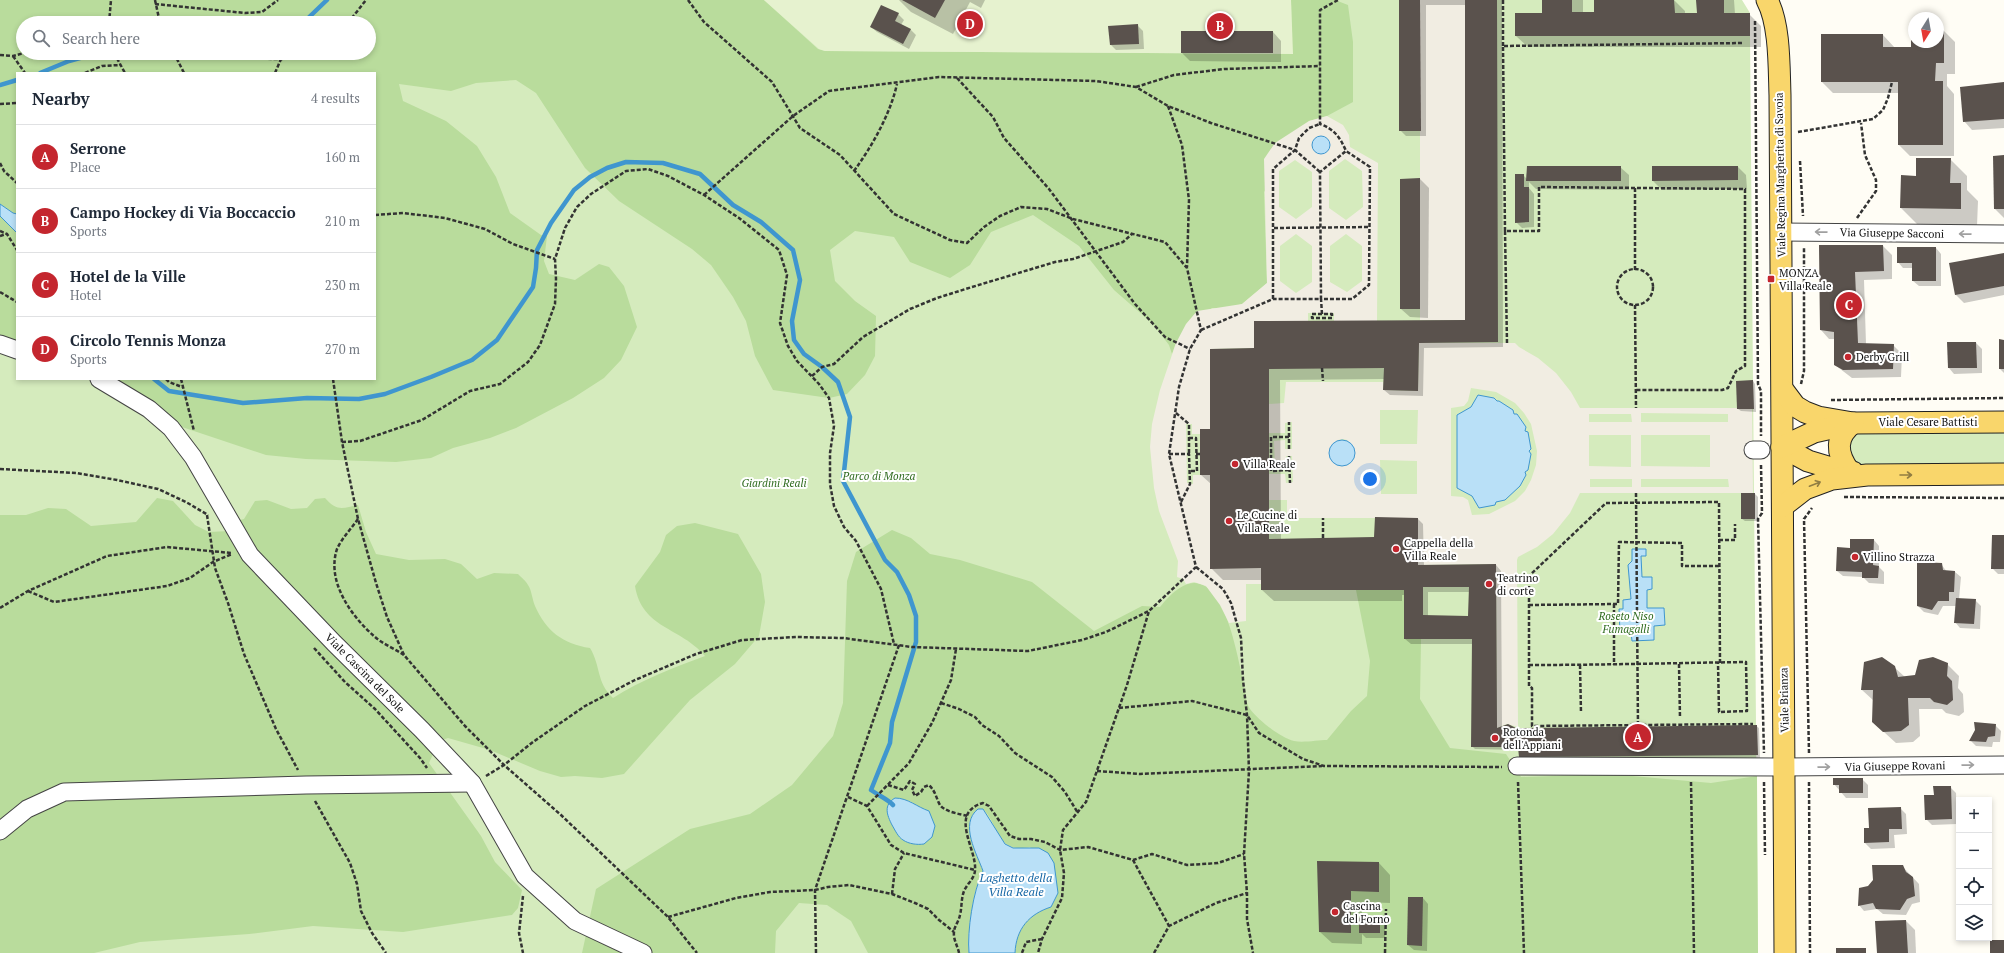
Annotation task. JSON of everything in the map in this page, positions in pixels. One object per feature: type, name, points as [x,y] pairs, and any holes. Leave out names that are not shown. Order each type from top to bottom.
[{"type":"main road","name":"Viale Regina Margherita di Savoia","points":[[1768,1],[1774,24],[1778,60],[1783,390],[1782,447]]},
{"type":"main road","name":"Viale Cesare Battisti","points":[[1783,390],[1795,406],[1805,412],[1818,417],[1853,423],[2004,422]]},
{"type":"main road","name":"Viale Cesare Battisti","points":[[1782,447],[1814,432],[1853,423]]},
{"type":"main road","points":[[1853,423],[1845,429],[1839,444],[1841,460],[1858,473]]},
{"type":"main road","points":[[1782,447],[1808,461],[1858,473],[2004,474]]},
{"type":"main road","name":"Viale Brianza","points":[[1782,447],[1785,953]]},
{"type":"main road","points":[[1783,506],[1805,489],[1816,483],[1858,473]]},
{"type":"street","name":"Via Giuseppe Sacconi","points":[[1781,232],[2004,234]]},
{"type":"street","points":[[0,344],[16,350]]},
{"type":"street","name":"Viale Cascina del Sole","points":[[101,380],[149,409],[171,428],[193,457],[250,555],[334,643],[417,725],[478,780],[525,876],[575,921],[643,953]]},
{"type":"street","name":"Via Giuseppe Rovani","points":[[1517,766],[1809,767],[2004,765]]},
{"type":"street","points":[[0,831],[27,809],[64,792],[478,780]]},
{"type":"path","points":[[110,16],[111,0]]},
{"type":"path","points":[[158,16],[155,2],[245,13],[262,12],[278,0]]},
{"type":"path","points":[[353,16],[366,0]]},
{"type":"path","points":[[688,0],[704,22],[772,82],[800,128],[840,155],[894,214],[950,240],[967,243],[1000,216],[1021,207],[1047,209],[1073,219],[1165,242],[1187,268]]},
{"type":"path","points":[[1320,124],[1320,10],[1338,0]]},
{"type":"path","points":[[1503,0],[1507,343]]},
{"type":"path","points":[[1755,20],[1758,384],[1761,390],[1757,450],[1762,513],[1758,519],[1765,860]]},
{"type":"path","points":[[1503,46],[1744,43]]},
{"type":"path","points":[[0,55],[14,56],[16,59]]},
{"type":"path","points":[[17,60],[24,72]]},
{"type":"path","points":[[118,60],[124,72]]},
{"type":"path","points":[[178,60],[184,72]]},
{"type":"path","points":[[275,72],[281,60]]},
{"type":"path","points":[[87,72],[102,66],[120,65]]},
{"type":"path","points":[[1136,88],[1174,75],[1188,73],[1224,69],[1320,66]]},
{"type":"path","points":[[706,194],[793,116],[829,91],[956,77],[1096,81],[1136,88],[1168,106],[1211,123],[1295,150],[1320,172],[1322,314]]},
{"type":"path","points":[[956,77],[993,117],[1004,138],[1049,188],[1135,304],[1165,337],[1190,349]]},
{"type":"path","points":[[1780,127],[1798,132],[1873,119],[1883,110],[1892,82]]},
{"type":"path","points":[[854,171],[869,149],[894,96],[897,84]]},
{"type":"path","points":[[0,104],[16,103]]},
{"type":"path","points":[[1168,106],[1182,145],[1189,200],[1187,268],[1200,330]]},
{"type":"path","points":[[1848,232],[1876,191],[1876,180],[1865,155],[1861,122]]},
{"type":"path","points":[[1253,953],[1247,919],[1244,854],[1249,771],[1247,715],[1243,680],[1241,638],[1231,603],[1223,589],[1196,567],[1170,454],[1179,387],[1190,349],[1200,330],[1274,299],[1352,299],[1369,286],[1370,167],[1346,151],[1342,139],[1332,128],[1320,124],[1309,128],[1299,138],[1295,150],[1273,169],[1274,299]]},
{"type":"path","points":[[1320,172],[1346,151]]},
{"type":"path","points":[[0,163],[4,170],[16,181]]},
{"type":"path","points":[[342,442],[360,441],[422,420],[470,391],[500,384],[528,362],[540,345],[555,304],[555,259],[564,228],[577,207],[591,194],[626,171],[648,168],[706,194],[779,250],[787,274],[780,323],[788,346],[797,361],[812,376],[829,398],[834,426],[830,453],[830,484],[834,506],[844,527],[856,541],[881,589],[894,644]]},
{"type":"path","points":[[1505,231],[1539,231],[1539,187],[1745,189],[1745,366],[1736,371],[1728,388],[1722,390],[1636,390]]},
{"type":"path","points":[[1635,188],[1635,270]]},
{"type":"path","points":[[376,216],[403,214],[445,218],[485,229],[513,244],[555,259]]},
{"type":"path","points":[[1274,228],[1370,227]]},
{"type":"path","points":[[0,231],[6,234],[16,249]]},
{"type":"path","points":[[0,236],[6,234]]},
{"type":"path","points":[[812,376],[822,367],[834,364],[863,337],[910,308],[1055,262],[1073,259],[1122,242],[1132,234]]},
{"type":"path","points":[[1635,270],[1646,273],[1650,277],[1653,288],[1652,293],[1645,302],[1635,305],[1623,301],[1618,290],[1620,279],[1624,274],[1635,270]]},
{"type":"path","points":[[0,292],[16,301]]},
{"type":"path","points":[[1635,305],[1636,408]]},
{"type":"path","points":[[1312,314],[1322,314],[1332,314],[1332,318],[1312,318],[1312,314]]},
{"type":"path","points":[[1322,368],[1323,382]]},
{"type":"path","points":[[167,380],[183,387]]},
{"type":"path","points":[[181,380],[186,399]]},
{"type":"path","points":[[333,380],[342,442],[358,519],[383,604],[404,655]]},
{"type":"path","points":[[1826,400],[2004,398]]},
{"type":"path","points":[[1176,412],[1189,424],[1190,484],[1181,502]]},
{"type":"path","points":[[1289,422],[1289,449]]},
{"type":"path","points":[[1289,437],[1271,437],[1270,453],[1271,471],[1289,470]]},
{"type":"path","points":[[1189,438],[1196,438],[1197,471],[1190,471]]},
{"type":"path","points":[[1170,454],[1189,454]]},
{"type":"path","points":[[1289,456],[1290,483]]},
{"type":"path","points":[[0,469],[76,473],[158,489],[186,502],[211,517]]},
{"type":"path","points":[[1636,493],[1638,726]]},
{"type":"path","points":[[1838,497],[2004,498]]},
{"type":"path","points":[[1529,665],[1679,664],[1719,663],[1746,662],[1747,711],[1718,712],[1719,663],[1719,502],[1606,503],[1529,576],[1529,665],[1532,726],[1753,724]]},
{"type":"path","points":[[1810,953],[1809,767],[1804,519],[1815,504]]},
{"type":"path","points":[[207,515],[213,562],[244,654],[276,729],[350,863],[357,884],[361,911],[372,932],[386,953]]},
{"type":"path","points":[[1323,518],[1323,538]]},
{"type":"path","points":[[358,519],[343,538],[337,549],[334,566],[336,579],[341,593],[360,623],[376,638],[404,655],[465,726],[504,765],[561,815],[668,917],[698,953]]},
{"type":"path","points":[[1719,540],[1735,540],[1735,524]]},
{"type":"path","points":[[1529,605],[1618,604],[1619,542],[1682,543],[1682,566],[1719,566]]},
{"type":"path","points":[[0,608],[28,591],[106,556],[167,547],[235,553],[213,562],[190,578],[167,586],[140,591],[54,602],[28,591]]},
{"type":"path","points":[[478,780],[504,765],[533,742],[585,706],[635,680],[696,654],[742,640],[796,637],[843,638],[899,644],[912,647],[919,646],[1028,651],[1048,648],[1082,640],[1106,632],[1149,611],[1196,567]]},
{"type":"path","points":[[1614,604],[1614,664]]},
{"type":"path","points":[[1038,953],[1042,939],[1062,898],[1064,873],[1060,850],[1063,830],[1086,802],[1119,708],[1149,611]]},
{"type":"path","points":[[816,953],[815,890],[899,644]]},
{"type":"path","points":[[867,806],[909,763],[941,703],[951,680],[956,648]]},
{"type":"path","points":[[1679,664],[1680,718]]},
{"type":"path","points":[[1580,665],[1581,713]]},
{"type":"path","points":[[1119,708],[1192,702],[1247,715],[1259,733],[1303,759],[1324,766]]},
{"type":"path","points":[[941,703],[959,709],[974,717],[982,725],[999,736],[1015,753],[1052,777],[1065,792],[1078,812]]},
{"type":"path","points":[[1097,771],[1140,774],[1249,771],[1324,766],[1517,766],[1524,953]]},
{"type":"path","points":[[1691,766],[1694,953]]},
{"type":"path","points":[[888,785],[904,790],[910,781],[916,784],[912,790],[915,796],[921,792],[924,787],[929,785],[934,790],[940,805],[968,816]]},
{"type":"path","points":[[848,797],[867,806],[892,845],[904,852],[975,870]]},
{"type":"path","points":[[959,953],[954,932],[960,916],[961,900],[964,890],[972,880],[975,870],[966,837],[968,816],[971,809],[983,802],[989,806],[1010,836],[1020,839],[1031,839],[1045,842],[1060,850],[1088,847],[1133,860],[1152,854],[1187,865],[1218,863],[1244,854]]},
{"type":"path","points":[[892,894],[895,868],[904,852]]},
{"type":"path","points":[[1133,860],[1169,926]]},
{"type":"path","points":[[523,953],[519,933],[525,876]]},
{"type":"path","points":[[668,917],[711,904],[770,892],[815,890],[849,885],[892,894],[928,909],[954,932]]},
{"type":"path","points":[[1154,953],[1169,926],[1216,903],[1247,893]]},
{"type":"path","points":[[1385,953],[1386,909]]},
{"type":"path","points":[[1022,953],[1026,942],[1042,939]]},
{"type":"green space","name":"Giardini Reali","points":[[0,0],[1742,0],[1750,13],[1758,953],[0,953]]},
{"type":"green space","points":[[0,0],[764,0],[818,49],[825,51],[1292,54],[1291,0],[1335,0],[1348,5],[1353,42],[1353,102],[1327,116],[1309,121],[1264,192],[1267,283],[1242,304],[1228,308],[1212,308],[1176,343],[1172,354],[1169,345],[1153,324],[1114,290],[1079,246],[1033,215],[991,232],[970,265],[950,278],[910,262],[894,237],[855,231],[830,250],[835,281],[855,301],[876,316],[875,356],[865,375],[847,394],[829,398],[773,390],[755,356],[746,321],[733,297],[711,265],[692,249],[619,201],[585,168],[536,93],[516,80],[476,83],[451,91],[399,84],[403,101],[446,121],[477,146],[496,177],[510,213],[541,235],[547,236],[544,261],[549,274],[575,280],[599,264],[609,267],[624,286],[637,327],[621,360],[604,378],[573,398],[516,428],[490,438],[453,448],[431,458],[396,462],[306,459],[266,455],[173,424],[112,380],[376,380],[376,72],[16,72],[16,214],[0,204]]},
{"type":"green space","points":[[764,0],[1291,0],[1293,54],[825,51],[819,49]]},
{"type":"green space","points":[[0,216],[16,232],[16,345],[0,338]]},
{"type":"green space","points":[[2004,431],[2004,465],[1863,465],[1851,460],[1846,444],[1854,433]]},
{"type":"green space","points":[[157,498],[173,501],[195,525],[209,532],[229,531],[236,521],[244,519],[255,501],[267,500],[291,509],[307,508],[315,499],[325,498],[333,505],[340,508],[358,505],[366,532],[376,554],[409,560],[445,559],[461,564],[477,579],[494,573],[518,574],[528,585],[535,606],[544,623],[556,635],[564,640],[590,648],[596,661],[601,680],[613,698],[646,680],[705,656],[695,646],[654,619],[646,611],[639,600],[635,586],[660,552],[666,535],[677,526],[695,523],[738,534],[761,574],[765,602],[759,636],[735,664],[690,700],[624,774],[602,778],[575,776],[561,777],[540,771],[490,750],[448,738],[439,741],[429,763],[481,836],[495,862],[522,890],[518,908],[512,915],[403,932],[313,926],[249,934],[140,942],[94,953],[0,953],[0,515],[26,515],[48,508],[66,509],[91,526],[136,522]]},
{"type":"green space","points":[[892,530],[911,538],[930,554],[960,560],[1032,582],[1094,631],[1142,606],[1160,607],[1179,588],[1195,583],[1208,589],[1219,602],[1228,620],[1244,683],[1248,706],[1270,728],[1288,739],[1298,742],[1327,740],[1351,711],[1367,696],[1370,661],[1356,590],[1404,590],[1405,639],[1421,639],[1420,699],[1450,748],[1506,754],[1521,777],[1610,774],[1711,783],[1757,776],[1758,953],[1015,953],[1018,937],[1025,924],[1036,914],[1051,907],[1058,893],[1056,879],[1030,847],[1019,848],[1005,843],[1000,837],[989,816],[983,809],[978,809],[972,815],[969,830],[973,848],[983,871],[979,879],[974,899],[969,934],[969,953],[868,953],[851,921],[827,905],[799,903],[776,931],[775,953],[582,953],[596,889],[690,829],[750,814],[792,785],[833,736],[843,703],[847,581],[856,552]],"holes":[[[910,801],[919,808],[929,811],[917,845],[902,840],[893,826]]]},
{"type":"shaded area","points":[[1420,0],[1465,0],[1465,320],[1420,320]]},
{"type":"shaded area","points":[[1327,116],[1343,125],[1349,135],[1350,147],[1378,163],[1377,321],[1334,321],[1334,313],[1308,313],[1308,321],[1255,321],[1254,348],[1210,349],[1210,429],[1200,429],[1200,434],[1192,434],[1192,424],[1186,424],[1187,483],[1193,484],[1193,475],[1210,475],[1210,568],[1261,568],[1261,584],[1246,584],[1246,621],[1229,623],[1220,605],[1206,586],[1194,582],[1186,584],[1183,579],[1177,577],[1178,561],[1159,511],[1154,488],[1150,447],[1152,424],[1160,390],[1176,343],[1186,324],[1197,311],[1242,304],[1267,283],[1264,159],[1275,143],[1309,121]],"holes":[[[1345,159],[1362,171],[1363,207],[1346,220],[1329,208],[1329,171]],[[1295,160],[1312,172],[1312,207],[1296,219],[1279,207],[1279,171]],[[1296,234],[1312,246],[1312,282],[1296,293],[1280,281],[1280,246]],[[1346,234],[1362,246],[1362,281],[1347,292],[1330,282],[1330,246]]]},
{"type":"shaded area","points":[[1419,343],[1515,343],[1538,358],[1556,373],[1571,392],[1580,408],[1752,409],[1753,493],[1580,493],[1570,513],[1553,534],[1537,547],[1518,557],[1518,727],[1507,724],[1497,728],[1496,564],[1418,565],[1418,518],[1287,518],[1287,500],[1269,500],[1269,474],[1285,474],[1286,483],[1293,482],[1292,456],[1286,456],[1286,466],[1275,467],[1274,441],[1285,440],[1285,449],[1292,449],[1292,422],[1285,423],[1285,433],[1269,433],[1269,404],[1284,403],[1286,382],[1383,382],[1384,390],[1418,391]],"holes":[[[1471,388],[1496,392],[1515,403],[1531,424],[1537,451],[1536,465],[1531,480],[1525,491],[1515,501],[1489,514],[1472,515],[1468,500],[1463,497],[1451,496],[1451,408],[1464,406],[1468,401]],[[1380,410],[1418,410],[1417,444],[1380,444]],[[1641,413],[1728,414],[1728,422],[1641,422]],[[1589,414],[1631,414],[1632,422],[1589,422]],[[1589,435],[1631,435],[1631,467],[1589,466]],[[1641,435],[1710,435],[1710,467],[1641,466]],[[1343,439],[1347,440],[1354,459],[1348,465],[1333,462],[1329,454],[1338,440]],[[1380,460],[1417,461],[1417,494],[1381,494]],[[1590,479],[1632,479],[1632,487],[1590,487]],[[1641,479],[1728,479],[1729,487],[1641,487]]]},
{"type":"water","points":[[1317,136],[1325,136],[1330,141],[1328,152],[1325,154],[1317,154],[1312,149],[1312,141]]},
{"type":"water","points":[[0,204],[16,214],[16,232],[0,216]]},
{"type":"water","points":[[1478,395],[1494,398],[1513,410],[1514,414],[1517,414],[1526,427],[1525,431],[1528,432],[1531,449],[1529,451],[1531,454],[1528,470],[1525,472],[1526,475],[1520,486],[1505,500],[1496,502],[1495,505],[1479,508],[1472,496],[1457,488],[1457,415],[1471,407]]},
{"type":"water","points":[[1342,440],[1351,444],[1355,453],[1351,462],[1342,466],[1333,462],[1329,453],[1333,444]]},
{"type":"water","points":[[1632,549],[1646,549],[1646,556],[1641,556],[1642,577],[1652,577],[1652,589],[1647,590],[1647,608],[1664,608],[1665,625],[1654,626],[1654,640],[1632,641],[1631,632],[1620,633],[1619,609],[1623,609],[1623,600],[1631,599],[1628,565],[1632,561]]},
{"type":"water","points":[[895,798],[908,801],[929,811],[935,826],[932,837],[924,844],[908,842],[901,839],[897,833],[890,821],[887,810],[887,807],[891,801]]},
{"type":"water","name":"Laghetto della Villa Reale","points":[[978,809],[983,809],[1005,844],[1013,848],[1039,848],[1048,853],[1054,863],[1058,893],[1051,907],[1036,914],[1025,924],[1018,937],[1015,953],[969,953],[969,934],[972,911],[976,889],[983,871],[971,839],[970,831],[970,823],[973,815]]},
{"type":"building","points":[[902,0],[945,0],[935,18]]},
{"type":"building","points":[[1399,0],[1420,0],[1421,131],[1399,131]]},
{"type":"building","points":[[1465,0],[1497,0],[1498,342],[1419,343],[1418,391],[1383,390],[1384,368],[1269,369],[1269,539],[1374,537],[1375,517],[1418,518],[1418,565],[1496,564],[1497,728],[1508,724],[1516,728],[1757,725],[1758,755],[1519,757],[1518,747],[1471,747],[1472,639],[1404,639],[1404,590],[1261,590],[1261,568],[1210,569],[1210,475],[1200,475],[1200,429],[1210,429],[1210,349],[1254,348],[1254,321],[1465,320]],"holes":[[[1423,587],[1469,587],[1468,616],[1423,615]]]},
{"type":"building","points":[[1542,0],[1572,0],[1572,12],[1594,12],[1594,0],[1674,0],[1675,13],[1697,13],[1696,0],[1724,0],[1724,13],[1750,13],[1750,36],[1515,36],[1515,13],[1542,13]]},
{"type":"building","points":[[881,5],[899,13],[895,21],[911,29],[903,44],[870,27]]},
{"type":"building","points":[[1138,24],[1139,44],[1110,45],[1108,26]]},
{"type":"building","points":[[1181,31],[1273,31],[1273,53],[1181,53]]},
{"type":"building","points":[[1821,34],[1883,34],[1883,47],[1944,48],[1944,63],[1936,63],[1935,81],[1943,81],[1943,145],[1898,145],[1898,82],[1821,82]]},
{"type":"building","points":[[2004,82],[2004,119],[1963,122],[1960,87]]},
{"type":"building","points":[[2004,155],[2004,209],[1994,209],[1993,156]]},
{"type":"building","points":[[1916,158],[1951,158],[1950,183],[1961,183],[1961,209],[1900,208],[1901,175],[1916,176]]},
{"type":"building","points":[[1527,166],[1621,166],[1621,181],[1526,181]]},
{"type":"building","points":[[1652,166],[1738,166],[1738,180],[1652,181]]},
{"type":"building","points":[[1515,174],[1524,174],[1524,187],[1529,187],[1529,222],[1515,223]]},
{"type":"building","points":[[1420,178],[1420,309],[1400,309],[1400,179]]},
{"type":"building","points":[[1819,245],[1883,245],[1884,271],[1855,272],[1858,343],[1894,344],[1893,369],[1843,370],[1834,365],[1834,332],[1820,330]]},
{"type":"building","points":[[1897,247],[1936,247],[1936,281],[1912,281],[1912,263],[1897,263]]},
{"type":"building","points":[[2004,253],[2004,286],[1955,295],[1949,263]]},
{"type":"building","points":[[1999,339],[2004,340],[2004,369],[1999,369]]},
{"type":"building","points":[[1947,342],[1976,342],[1977,368],[1948,368]]},
{"type":"building","points":[[1753,380],[1754,409],[1737,409],[1736,381]]},
{"type":"building","points":[[1741,493],[1755,493],[1755,519],[1741,519]]},
{"type":"building","points":[[1992,535],[2004,535],[2004,569],[1991,569]]},
{"type":"building","name":"Villino Strazza","points":[[1850,539],[1874,539],[1873,565],[1879,566],[1878,578],[1862,578],[1862,572],[1836,571],[1837,547],[1850,548]]},
{"type":"building","points":[[1917,562],[1942,563],[1943,570],[1955,571],[1954,592],[1949,592],[1949,601],[1938,601],[1932,610],[1917,606]]},
{"type":"building","points":[[1956,598],[1976,599],[1974,624],[1954,623]]},
{"type":"building","points":[[1882,657],[1895,666],[1898,677],[1915,675],[1919,660],[1933,657],[1948,663],[1947,676],[1952,681],[1953,700],[1947,705],[1934,702],[1930,698],[1908,698],[1909,725],[1901,731],[1883,732],[1872,722],[1873,690],[1861,690],[1864,662]]},
{"type":"building","points":[[1974,722],[1996,724],[1995,736],[1988,737],[1986,742],[1969,741],[1975,730]]},
{"type":"building","points":[[1833,778],[1863,778],[1863,793],[1839,793],[1839,785],[1833,785]]},
{"type":"building","points":[[1933,786],[1951,786],[1952,819],[1925,820],[1924,795],[1934,795]]},
{"type":"building","points":[[1901,807],[1902,829],[1889,829],[1889,842],[1864,843],[1864,828],[1869,828],[1868,808]]},
{"type":"building","name":"Cascina del Forno","points":[[1317,861],[1379,862],[1379,892],[1351,891],[1351,933],[1319,932]]},
{"type":"building","points":[[1872,865],[1903,865],[1906,872],[1913,877],[1915,896],[1907,899],[1900,910],[1876,909],[1873,903],[1858,906],[1859,888],[1868,886],[1873,880]]},
{"type":"building","points":[[1408,897],[1423,897],[1422,946],[1407,945]]},
{"type":"building","points":[[1359,918],[1380,918],[1380,933],[1359,933]]},
{"type":"building","points":[[1906,920],[1908,953],[1877,953],[1875,921]]},
{"type":"building","points":[[2004,940],[2004,953],[1990,953],[1990,941]]},
{"type":"building","points":[[1836,948],[1866,948],[1866,953],[1836,953]]},
{"type":"waterway","points":[[310,16],[327,0]]},
{"type":"waterway","points":[[42,72],[73,60]]},
{"type":"waterway","points":[[0,85],[16,80]]},
{"type":"waterway","points":[[155,380],[169,391],[243,403],[307,398],[359,399],[385,394],[431,377],[472,360],[497,340],[533,287],[537,250],[551,223],[574,190],[590,177],[607,168],[626,162],[663,163],[700,174],[733,205],[761,222],[793,250],[800,280],[792,321],[794,340],[804,354],[822,367],[838,382],[850,417],[843,481],[885,560],[897,572],[909,595],[916,616],[916,642],[892,722],[890,743],[871,790],[893,805]]},
{"type":"place","name":"Circolo Tennis Monza","points":[[970,24]]},
{"type":"place","name":"Campo Hockey di Via Boccaccio","points":[[1220,26]]},
{"type":"place","name":"MONZA Villa Reale","points":[[1771,279]]},
{"type":"place","name":"Hotel de la Ville","points":[[1849,305]]},
{"type":"place","name":"Derby Grill","points":[[1848,357]]},
{"type":"place","name":"Villa Reale","points":[[1235,464]]},
{"type":"place","name":"Le Cucine di Villa Reale","points":[[1229,521]]},
{"type":"place","name":"Cappella della Villa Reale","points":[[1396,549]]},
{"type":"place","name":"Villino Strazza","points":[[1855,557]]},
{"type":"place","name":"Teatrino di corte","points":[[1489,584]]},
{"type":"place","name":"Serrone","points":[[1638,737]]},
{"type":"place","name":"Rotonda dell'Appiani","points":[[1495,738]]},
{"type":"place","name":"Cascina del Forno","points":[[1335,912]]},
{"type":"park label","name":"Parco di Monza","points":[[879,476]]},
{"type":"park label","name":"Roseto Niso Fumagalli","points":[[1626,622]]}]
